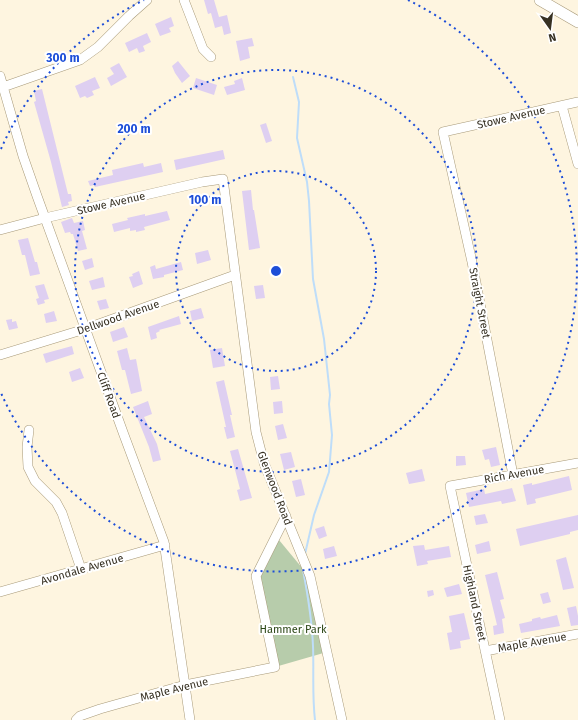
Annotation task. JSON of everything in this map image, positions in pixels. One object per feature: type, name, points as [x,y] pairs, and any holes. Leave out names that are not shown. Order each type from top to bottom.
[{"type":"main road","points":[[540,0],[578,22]]},
{"type":"street","points":[[3,87],[80,60],[98,47],[147,0]]},
{"type":"street","points":[[184,0],[203,49],[211,57]]},
{"type":"street","name":"Cliff Road","points":[[0,76],[23,156],[44,218],[165,545],[190,720]]},
{"type":"street","name":"Stowe Avenue","points":[[444,132],[578,102]]},
{"type":"street","points":[[562,106],[578,164]]},
{"type":"street","name":"Straight Street","points":[[444,132],[472,262],[513,475]]},
{"type":"street","name":"Stowe Avenue","points":[[0,230],[44,218],[202,182],[223,179]]},
{"type":"street","name":"Glenwood Road","points":[[223,179],[257,438],[264,464],[310,576],[342,720]]},
{"type":"street","name":"Dellwood Avenue","points":[[0,355],[85,329],[235,275]]},
{"type":"street","points":[[29,430],[27,448],[28,467],[35,481],[56,502],[62,513],[81,569]]},
{"type":"street","name":"Rich Avenue","points":[[450,486],[578,463]]},
{"type":"street","name":"Highland Street","points":[[450,486],[500,720]]},
{"type":"street","name":"Maple Avenue","points":[[76,720],[80,716],[100,709],[185,685],[275,666],[256,576],[286,516]]},
{"type":"street","name":"Avondale Avenue","points":[[0,592],[165,545]]},
{"type":"street","name":"Maple Avenue","points":[[485,651],[578,634]]},
{"type":"green space","name":"Hammer Park","points":[[279,540],[303,569],[327,652],[275,667],[256,576]]},
{"type":"building","points":[[204,0],[214,0],[219,17],[227,15],[231,33],[224,35],[222,26],[215,28],[211,13],[208,14]]},
{"type":"building","points":[[171,17],[174,26],[169,28],[171,32],[160,36],[155,24]]},
{"type":"building","points":[[147,33],[151,42],[143,46],[145,51],[139,53],[137,48],[129,52],[125,43]]},
{"type":"building","points":[[252,38],[254,46],[248,47],[250,58],[240,61],[236,41]]},
{"type":"building","points":[[178,61],[190,76],[182,83],[172,66]]},
{"type":"building","points":[[119,63],[127,77],[111,86],[107,78],[114,74],[110,68]]},
{"type":"building","points":[[95,77],[100,88],[92,91],[94,95],[87,98],[85,96],[80,98],[75,86]]},
{"type":"building","points":[[196,78],[217,85],[214,95],[193,88]]},
{"type":"building","points":[[242,78],[245,90],[227,95],[224,87],[235,84],[234,81]]},
{"type":"building","points":[[42,89],[68,194],[71,194],[72,201],[68,202],[69,205],[62,207],[34,102],[36,101],[34,91]]},
{"type":"building","points":[[266,123],[272,141],[266,143],[260,125]]},
{"type":"building","points":[[223,150],[225,159],[176,170],[174,160]]},
{"type":"building","points":[[143,163],[144,167],[161,163],[163,172],[95,187],[94,185],[90,186],[88,181],[113,175],[112,170]]},
{"type":"building","points":[[251,190],[260,248],[249,250],[242,191]]},
{"type":"building","points":[[167,211],[170,220],[144,227],[145,230],[136,232],[136,230],[130,231],[130,228],[114,232],[112,224],[128,220],[127,218]]},
{"type":"building","points":[[72,218],[74,223],[83,221],[85,230],[82,231],[87,249],[78,251],[73,234],[70,232],[65,233],[61,222]]},
{"type":"building","points":[[28,238],[40,274],[30,276],[25,255],[22,255],[18,240]]},
{"type":"building","points":[[208,250],[211,260],[197,264],[195,253]]},
{"type":"building","points":[[92,258],[94,267],[85,270],[82,261]]},
{"type":"building","points":[[181,262],[183,270],[164,275],[164,277],[153,279],[150,267],[155,265],[156,269]]},
{"type":"building","points":[[139,271],[143,284],[133,288],[129,277],[133,276],[132,274]]},
{"type":"building","points":[[103,277],[105,287],[92,290],[89,281]]},
{"type":"building","points":[[44,284],[49,299],[44,300],[45,303],[38,305],[36,299],[39,298],[35,286]]},
{"type":"building","points":[[263,285],[265,298],[256,299],[254,286]]},
{"type":"building","points":[[106,299],[109,308],[100,310],[97,301]]},
{"type":"building","points":[[201,308],[204,318],[192,321],[190,311]]},
{"type":"building","points":[[54,311],[57,321],[46,323],[44,314]]},
{"type":"building","points":[[179,316],[181,324],[159,330],[160,331],[156,333],[157,338],[151,340],[148,327]]},
{"type":"building","points":[[12,319],[12,322],[16,321],[18,328],[9,330],[6,320]]},
{"type":"building","points":[[124,327],[128,337],[113,342],[110,332]]},
{"type":"building","points":[[72,346],[74,354],[46,363],[43,354]]},
{"type":"building","points":[[127,348],[130,360],[136,359],[142,391],[131,394],[125,370],[122,370],[117,351]]},
{"type":"building","points":[[222,348],[225,366],[213,368],[210,350]]},
{"type":"building","points":[[80,368],[84,378],[72,382],[69,372]]},
{"type":"building","points":[[278,376],[280,389],[271,390],[270,377]]},
{"type":"building","points":[[224,380],[232,415],[230,415],[235,437],[227,439],[224,427],[226,427],[216,382]]},
{"type":"building","points":[[148,401],[152,414],[144,417],[157,444],[161,460],[153,462],[149,447],[133,407]]},
{"type":"building","points":[[282,401],[283,413],[274,414],[273,402]]},
{"type":"building","points":[[283,424],[287,438],[278,440],[275,426]]},
{"type":"building","points":[[496,447],[500,465],[491,467],[489,459],[485,460],[482,450]]},
{"type":"building","points":[[238,449],[252,498],[240,501],[237,490],[240,489],[230,451]]},
{"type":"building","points":[[291,452],[295,467],[284,470],[280,454]]},
{"type":"building","points":[[456,456],[465,456],[466,465],[456,466]]},
{"type":"building","points":[[422,469],[425,481],[409,484],[406,473]]},
{"type":"building","points":[[569,476],[572,490],[535,499],[536,503],[527,505],[523,485],[532,483],[532,485]]},
{"type":"building","points":[[301,479],[305,495],[296,497],[292,481]]},
{"type":"building","points":[[512,488],[516,501],[502,504],[501,501],[469,507],[466,493],[484,489],[485,494]]},
{"type":"building","points":[[485,514],[488,523],[476,525],[474,516]]},
{"type":"building","points":[[578,515],[578,530],[570,532],[570,534],[520,546],[516,529]]},
{"type":"building","points":[[324,526],[327,536],[319,539],[315,529]]},
{"type":"building","points":[[489,541],[491,551],[477,554],[475,545]]},
{"type":"building","points":[[424,545],[425,550],[449,546],[451,557],[427,561],[428,564],[417,566],[413,546]]},
{"type":"building","points":[[334,546],[337,556],[325,559],[323,549]]},
{"type":"building","points":[[566,557],[574,588],[563,590],[556,560]]},
{"type":"building","points":[[497,572],[504,599],[500,600],[505,618],[502,619],[504,633],[494,635],[493,626],[497,625],[485,575]]},
{"type":"building","points":[[459,584],[462,594],[447,597],[444,588]]},
{"type":"building","points":[[433,590],[434,595],[428,597],[427,591]]},
{"type":"building","points":[[548,592],[551,602],[543,604],[540,594]]},
{"type":"building","points":[[576,606],[578,625],[571,626],[567,608]]},
{"type":"building","points":[[464,613],[470,639],[460,641],[461,648],[450,650],[447,633],[452,632],[449,616]]},
{"type":"building","points":[[557,615],[560,626],[521,633],[519,624],[532,621],[532,619],[540,617],[541,619]]},
{"type":"waterway","points":[[293,77],[299,102],[297,138],[307,182],[313,279],[324,339],[330,395],[329,404],[332,435],[329,472],[314,515],[305,554]]},
{"type":"waterway","points":[[303,570],[310,608],[315,720]]}]
